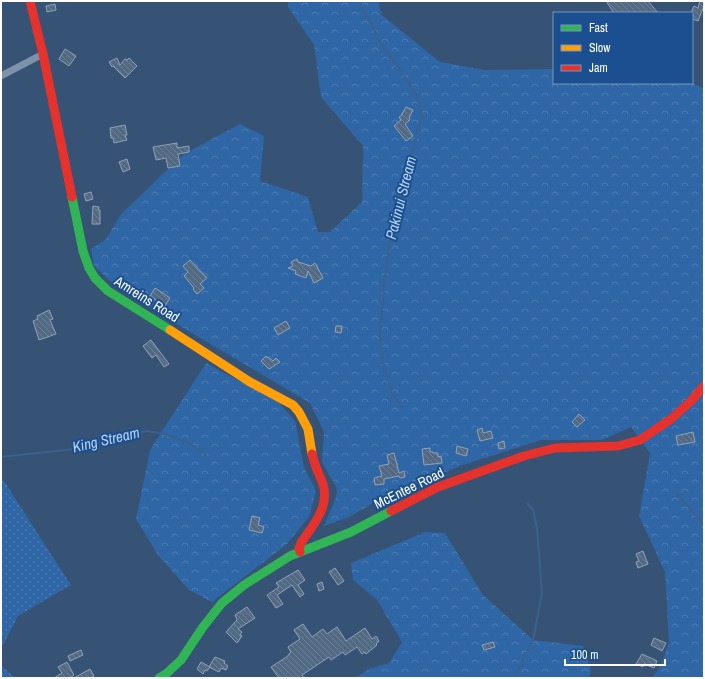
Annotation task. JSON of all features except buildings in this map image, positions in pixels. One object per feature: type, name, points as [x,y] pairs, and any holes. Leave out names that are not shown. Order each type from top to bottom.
[{"type":"street","name":"Amreins Road","points":[[30,1],[43,54],[83,251],[89,270],[100,286],[250,382],[293,405],[304,420],[310,438],[313,458],[323,485],[325,500],[322,511],[301,543],[299,548],[300,552]]},
{"type":"street","points":[[1,76],[43,54]]},
{"type":"street","name":"McEntee Road","points":[[159,678],[181,660],[214,611],[244,585],[281,562],[300,552],[351,532],[438,487],[524,456],[555,448],[618,446],[640,440],[671,419],[691,401],[704,386]]},
{"type":"green space","points":[[288,1],[378,1],[382,15],[440,62],[485,70],[553,69],[553,84],[693,84],[704,89],[704,678],[652,678],[659,669],[669,643],[665,572],[639,516],[650,453],[631,427],[602,440],[541,440],[463,465],[382,498],[349,517],[324,526],[336,497],[337,490],[322,462],[324,432],[310,403],[170,320],[111,282],[94,266],[91,249],[106,239],[121,214],[184,154],[240,124],[264,136],[260,181],[308,197],[318,232],[330,232],[362,202],[363,146],[321,97],[314,45],[288,7]]},
{"type":"green space","points":[[206,363],[278,402],[295,421],[304,467],[316,491],[309,517],[287,544],[212,602],[189,590],[158,555],[136,519],[150,450]]},
{"type":"green space","points":[[1,481],[4,481],[71,585],[18,616],[1,649]]},
{"type":"green space","points":[[425,532],[445,533],[483,595],[533,640],[583,646],[591,671],[589,678],[355,678],[369,669],[389,663],[402,642],[377,600],[353,580],[351,563]]},
{"type":"green space","points":[[1,665],[15,678],[1,678]]},
{"type":"waterway","name":"Pakinui Stream","points":[[359,1],[381,43],[411,86],[418,100],[422,115],[389,245],[380,337],[384,368],[392,393],[402,407]]},
{"type":"waterway","name":"King Stream","points":[[1,457],[74,449],[147,431],[164,434],[185,441],[206,454]]},
{"type":"waterway","points":[[677,494],[704,525]]},
{"type":"waterway","points":[[514,678],[533,641],[542,593],[537,529],[533,510],[528,504]]},
{"type":"traffic: fast","points":[[72,197],[83,251],[89,268],[95,278],[108,291],[170,330]]},
{"type":"traffic: fast","points":[[159,678],[181,660],[203,627],[222,603],[244,585],[290,556],[351,532],[391,511]]},
{"type":"traffic: slow","points":[[170,330],[250,382],[293,405],[299,412],[308,429],[312,454]]},
{"type":"traffic: jam","points":[[30,1],[43,54],[72,197]]},
{"type":"traffic: jam","points":[[391,511],[438,487],[524,456],[555,448],[618,446],[640,440],[671,419],[691,401],[704,386]]},
{"type":"traffic: jam","points":[[300,552],[299,548],[301,543],[315,522],[322,508],[325,492],[312,454]]}]
